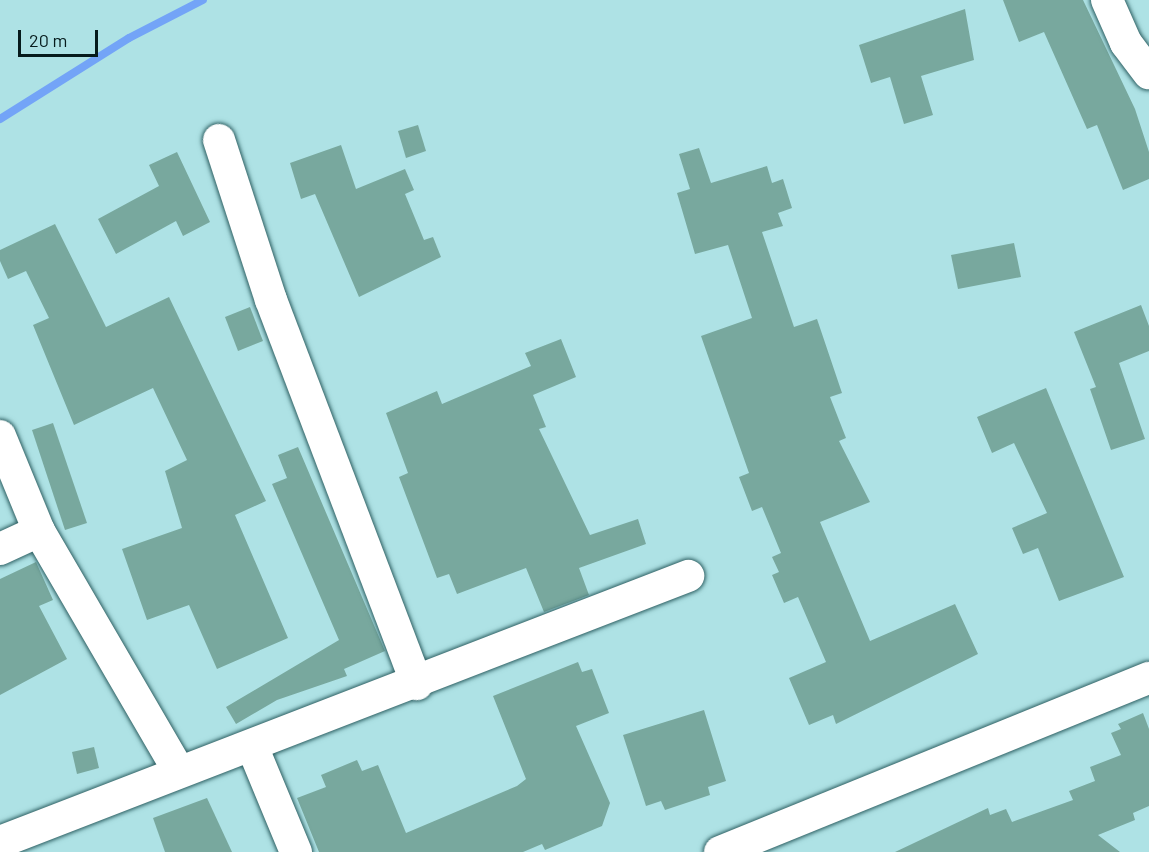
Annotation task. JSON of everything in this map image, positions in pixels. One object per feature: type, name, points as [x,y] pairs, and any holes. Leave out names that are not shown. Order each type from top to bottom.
[{"type":"street","points":[[1107,0],[1126,43],[1149,73]]},
{"type":"street","points":[[219,140],[271,300],[417,684]]},
{"type":"street","points":[[0,436],[39,531],[178,770]]},
{"type":"street","points":[[0,549],[39,531]]},
{"type":"street","points":[[0,842],[178,770],[252,746],[417,684],[688,576]]},
{"type":"street","points":[[720,852],[1149,678]]},
{"type":"street","points":[[252,746],[296,852]]},
{"type":"building","points":[[1003,0],[1083,0],[1135,109],[1149,152],[1149,179],[1123,190],[1097,125],[1087,129],[1044,32],[1019,42]]},
{"type":"building","points":[[965,9],[974,60],[921,76],[933,115],[904,124],[890,77],[871,83],[859,45]]},
{"type":"building","points":[[418,125],[426,151],[406,158],[398,131]]},
{"type":"building","points":[[341,145],[356,189],[405,169],[414,190],[405,194],[424,240],[433,237],[441,257],[359,297],[315,194],[301,199],[290,163]]},
{"type":"building","points":[[699,148],[711,183],[767,166],[772,183],[783,179],[792,208],[778,213],[783,226],[762,232],[794,327],[817,319],[842,393],[830,397],[846,438],[839,441],[870,502],[820,522],[870,641],[955,604],[978,654],[836,724],[833,715],[809,725],[789,678],[826,662],[798,597],[784,603],[772,575],[779,572],[772,557],[781,553],[762,507],[752,511],[739,477],[749,473],[701,336],[752,318],[728,245],[695,254],[677,193],[690,189],[679,154]]},
{"type":"building","points":[[177,152],[210,222],[183,236],[176,221],[116,254],[98,219],[159,186],[149,165]]},
{"type":"building","points":[[55,224],[106,327],[169,297],[266,501],[235,515],[288,638],[217,669],[189,605],[147,620],[122,549],[182,528],[165,471],[187,460],[153,388],[74,425],[33,325],[49,318],[26,271],[8,279],[0,261],[0,250]]},
{"type":"building","points":[[1014,243],[1021,277],[958,289],[951,255]]},
{"type":"building","points":[[1141,305],[1149,326],[1149,351],[1119,363],[1145,439],[1111,450],[1090,389],[1096,387],[1074,332]]},
{"type":"building","points":[[250,307],[263,341],[238,351],[225,317]]},
{"type":"building","points":[[561,339],[576,377],[533,395],[546,427],[539,429],[590,535],[638,519],[646,544],[579,568],[589,595],[544,612],[526,568],[457,594],[449,574],[437,578],[399,477],[408,473],[386,413],[437,391],[442,404],[531,366],[525,353]]},
{"type":"building","points":[[1046,388],[1124,577],[1059,601],[1038,548],[1023,554],[1012,528],[1047,513],[1014,443],[992,453],[977,417]]},
{"type":"building","points":[[53,423],[87,523],[65,530],[32,430]]},
{"type":"building","points":[[298,447],[385,651],[344,669],[347,676],[277,700],[236,724],[226,707],[339,640],[272,484],[287,478],[278,455]]},
{"type":"building","points":[[36,562],[53,600],[39,606],[67,659],[0,695],[0,579]]},
{"type":"building","points":[[578,662],[582,672],[592,669],[609,713],[576,726],[610,803],[602,826],[545,850],[542,844],[523,852],[319,852],[297,798],[326,787],[321,775],[357,760],[362,771],[378,765],[406,833],[517,786],[526,779],[493,696]]},
{"type":"building","points":[[704,710],[726,781],[708,787],[710,795],[665,810],[661,801],[646,806],[623,735]]},
{"type":"building","points":[[1143,713],[1149,729],[1149,806],[1133,813],[1135,820],[1098,835],[1120,852],[895,852],[988,808],[990,815],[1006,809],[1012,822],[1073,800],[1069,791],[1095,781],[1090,767],[1121,755],[1111,733],[1121,729],[1118,724]]},
{"type":"building","points":[[94,747],[99,768],[77,774],[72,752]]},
{"type":"building","points":[[207,798],[232,852],[165,852],[153,818]]},
{"type":"waterway","points":[[0,119],[129,38],[203,0]]}]
